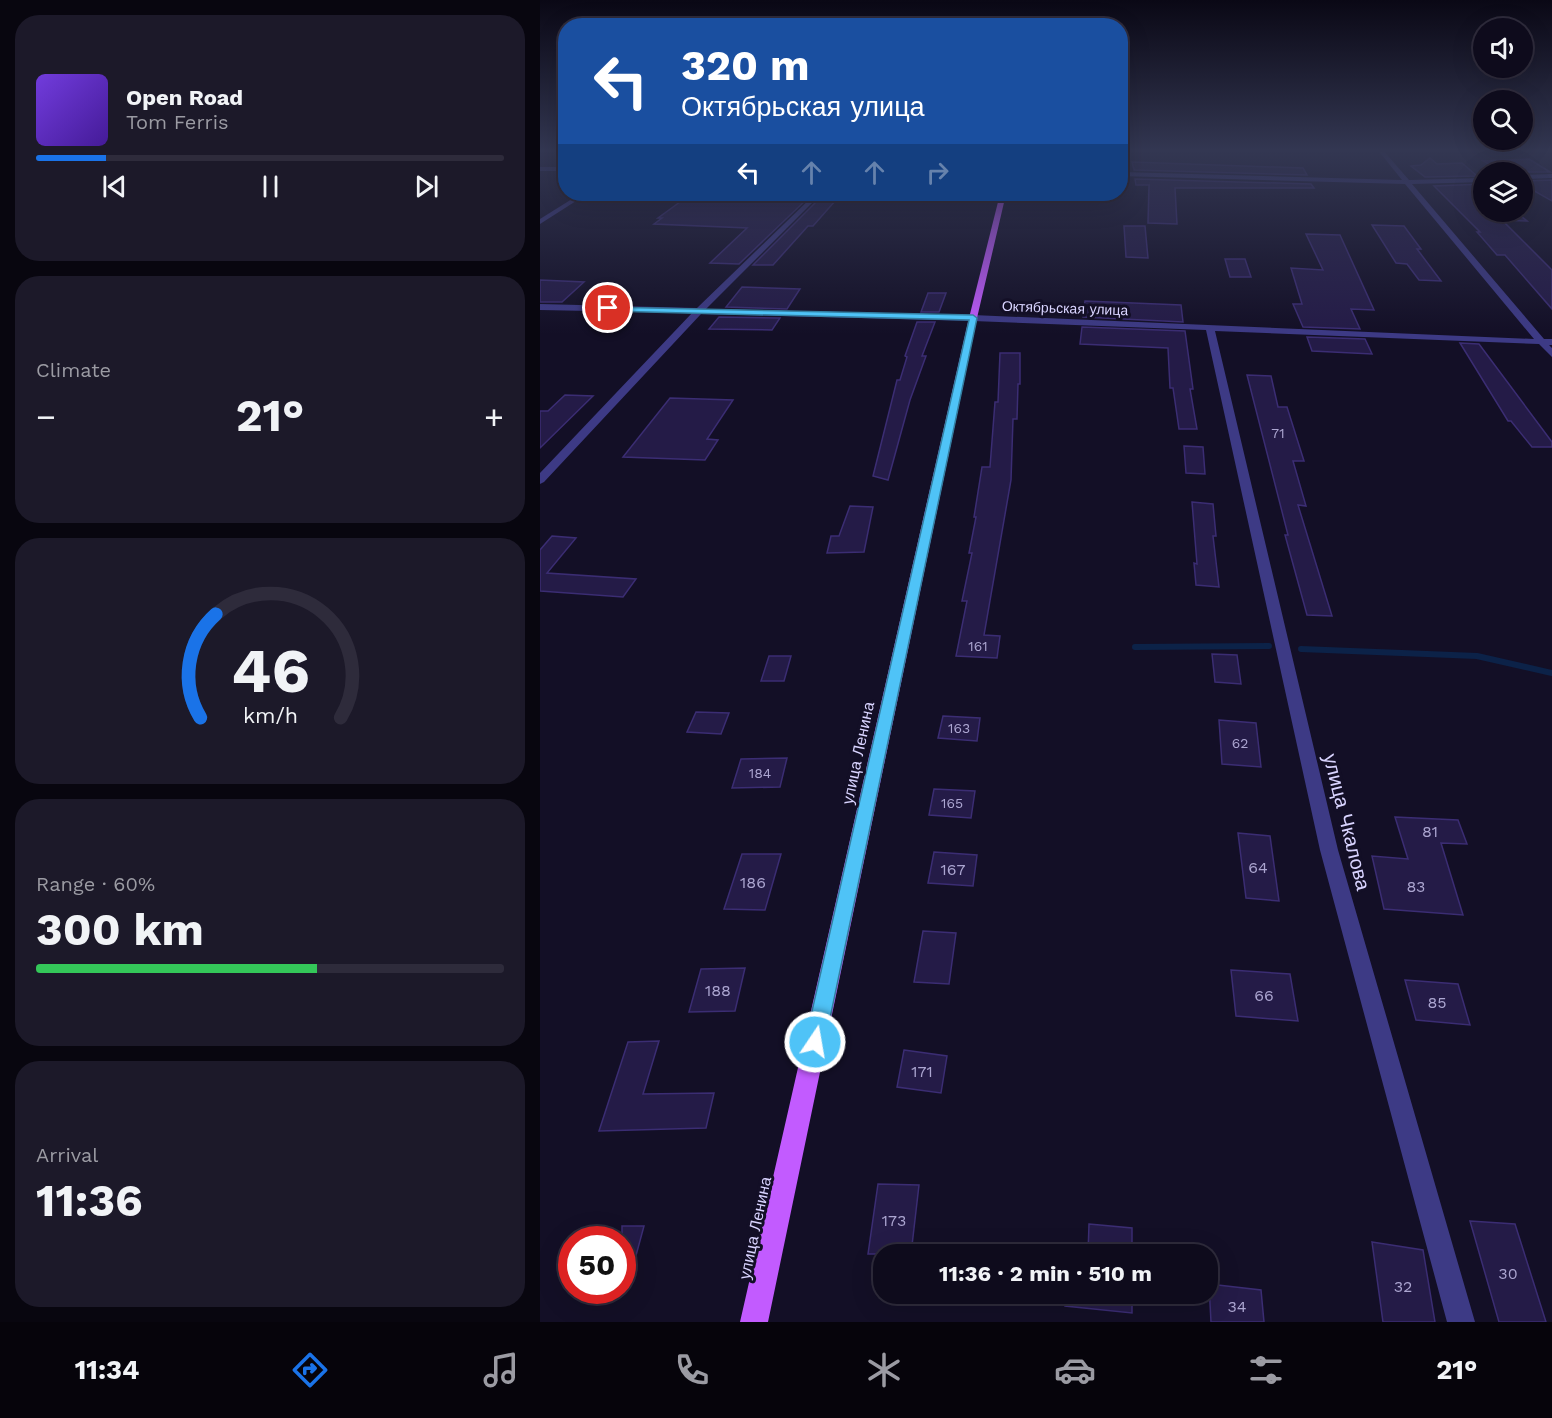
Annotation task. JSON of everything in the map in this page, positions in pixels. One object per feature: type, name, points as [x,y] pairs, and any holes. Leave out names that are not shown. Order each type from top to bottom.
[{"type":"main road","name":"улица Ленина","points":[[754,1322],[973,318],[999,211]]},
{"type":"street","points":[[540,222],[558,211]]},
{"type":"street","points":[[540,480],[700,310],[801,211]]},
{"type":"street","points":[[1433,211],[1547,342],[1552,354]]},
{"type":"street","name":"Октябрьская улица","points":[[540,307],[973,318],[1547,342]]},
{"type":"street","name":"улица Чкалова","points":[[1210,328],[1329,850],[1461,1322]]},
{"type":"building","points":[[668,211],[795,211],[739,264],[710,263],[747,228],[654,224],[662,218],[658,218]]},
{"type":"building","points":[[807,211],[827,211],[813,226],[808,226],[773,265],[753,265]]},
{"type":"building","points":[[1148,211],[1176,211],[1177,224],[1148,223]]},
{"type":"building","points":[[1459,211],[1473,211],[1473,222],[1504,222],[1552,270],[1552,309],[1505,255],[1497,255],[1477,232],[1480,232]]},
{"type":"building","points":[[1372,225],[1404,226],[1421,249],[1417,249],[1441,281],[1419,280],[1407,264],[1396,263]]},
{"type":"building","points":[[1124,226],[1145,226],[1148,258],[1126,257]]},
{"type":"building","points":[[1306,234],[1340,235],[1374,310],[1351,309],[1360,329],[1303,327],[1293,304],[1302,304],[1291,268],[1323,270]]},
{"type":"building","points":[[1225,259],[1245,259],[1251,277],[1230,277]]},
{"type":"building","points":[[540,280],[584,282],[562,302],[540,302]]},
{"type":"building","points":[[742,287],[800,289],[787,309],[726,307]]},
{"type":"building","points":[[928,293],[946,293],[939,312],[921,312]]},
{"type":"building","points":[[1085,301],[1181,305],[1183,322],[1083,317]]},
{"type":"building","points":[[719,317],[780,318],[772,330],[709,329]]},
{"type":"building","points":[[917,322],[935,322],[922,356],[926,356],[910,400],[888,480],[873,476],[897,380],[900,380],[907,357],[905,356]]},
{"type":"building","points":[[1082,327],[1185,331],[1193,389],[1190,389],[1197,429],[1179,429],[1173,388],[1170,388],[1168,348],[1080,344]]},
{"type":"building","points":[[1307,337],[1365,339],[1372,354],[1312,351]]},
{"type":"building","points":[[1460,343],[1479,344],[1552,442],[1552,447],[1532,447],[1511,421],[1508,421]]},
{"type":"building","points":[[1000,353],[1020,353],[1020,384],[1018,384],[1017,419],[1013,419],[1011,480],[984,635],[1000,636],[997,658],[956,656],[967,601],[962,601],[972,553],[969,553],[982,467],[990,467],[995,402],[998,402]]},
{"type":"building","points":[[1247,375],[1271,376],[1278,407],[1287,407],[1304,461],[1293,461],[1306,506],[1298,505],[1332,616],[1307,615],[1285,535],[1288,535]]},
{"type":"building","points":[[565,395],[593,396],[540,448],[540,411],[548,411]]},
{"type":"building","points":[[670,398],[733,400],[707,439],[718,440],[705,460],[623,457]]},
{"type":"building","points":[[1184,446],[1203,447],[1205,474],[1186,473]]},
{"type":"building","points":[[1192,502],[1213,504],[1216,536],[1213,536],[1219,587],[1196,585],[1194,563],[1197,564]]},
{"type":"building","points":[[850,506],[873,507],[864,552],[827,553],[831,536],[839,536]]},
{"type":"building","points":[[552,536],[576,538],[547,573],[636,579],[623,597],[540,591],[540,550]]},
{"type":"building","points":[[1212,654],[1237,655],[1241,684],[1215,682]]},
{"type":"building","points":[[769,656],[791,656],[784,681],[761,681]]},
{"type":"building","points":[[696,712],[729,713],[721,734],[687,732]]},
{"type":"building","points":[[943,716],[980,718],[977,741],[938,738]]},
{"type":"building","points":[[1219,720],[1256,723],[1261,767],[1222,764]]},
{"type":"building","points":[[787,758],[780,787],[732,788],[741,759]]},
{"type":"building","points":[[934,789],[975,791],[971,818],[929,815]]},
{"type":"building","points":[[1395,817],[1458,820],[1467,844],[1441,843],[1463,915],[1384,909],[1372,856],[1408,859]]},
{"type":"building","points":[[1238,833],[1270,836],[1279,901],[1246,898]]},
{"type":"building","points":[[934,852],[977,855],[973,886],[928,883]]},
{"type":"building","points":[[742,854],[781,854],[765,910],[724,909]]},
{"type":"building","points":[[923,931],[956,933],[949,984],[914,982]]},
{"type":"building","points":[[745,968],[735,1011],[689,1012],[701,969]]},
{"type":"building","points":[[1231,970],[1290,974],[1298,1021],[1236,1016]]},
{"type":"building","points":[[1405,980],[1458,984],[1470,1025],[1416,1020]]},
{"type":"building","points":[[659,1041],[643,1094],[714,1093],[706,1128],[599,1131],[628,1042]]},
{"type":"building","points":[[904,1050],[947,1056],[941,1093],[897,1087]]},
{"type":"building","points":[[878,1184],[919,1185],[912,1244],[873,1244],[873,1254],[868,1254]]},
{"type":"building","points":[[1470,1221],[1515,1224],[1546,1322],[1499,1322]]},
{"type":"building","points":[[1089,1224],[1132,1228],[1132,1244],[1088,1244]]},
{"type":"building","points":[[636,1226],[644,1226],[636,1256]]},
{"type":"building","points":[[1372,1242],[1423,1250],[1435,1322],[1383,1322]]},
{"type":"building","points":[[1218,1285],[1261,1290],[1264,1322],[1211,1322],[1210,1304],[1218,1304]]},
{"type":"building","points":[[1065,1304],[1132,1304],[1132,1313],[1065,1306]]},
{"type":"waterway","points":[[1135,647],[1269,646]]},
{"type":"waterway","points":[[1301,649],[1477,656],[1552,673]]},
{"type":"route","points":[[608,308],[973,318],[815,1042]]}]
